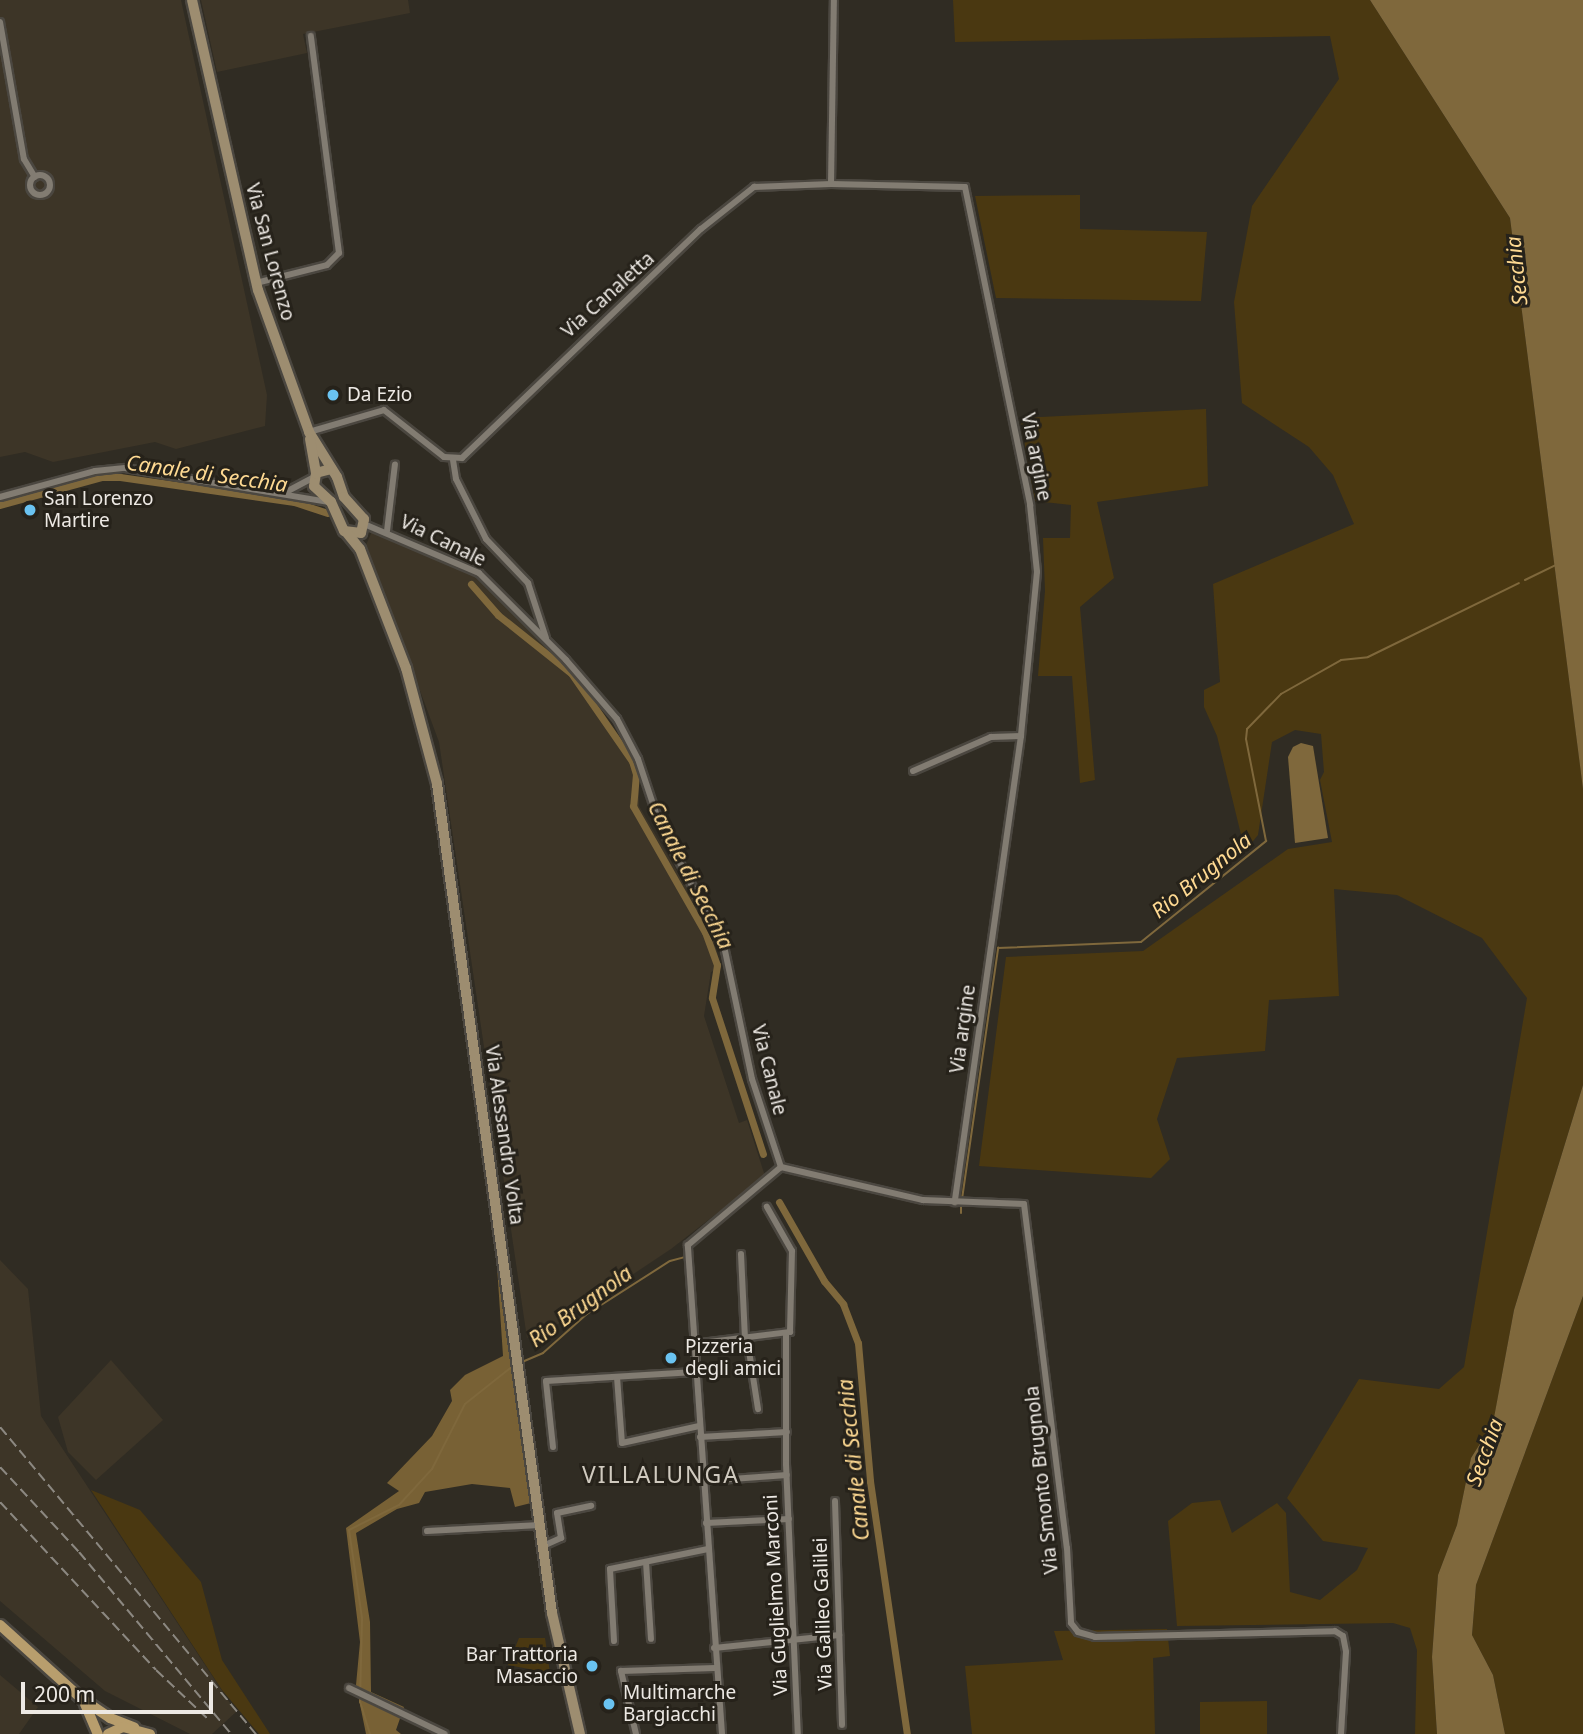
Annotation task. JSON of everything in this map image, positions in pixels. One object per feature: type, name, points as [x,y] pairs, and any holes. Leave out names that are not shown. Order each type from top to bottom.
[{"type":"main road","name":"Via San Lorenzo","points":[[194,0],[256,283],[309,432]]},
{"type":"main road","points":[[309,432],[363,528],[360,549]]},
{"type":"main road","points":[[309,432],[314,486],[334,505],[347,533],[360,549]]},
{"type":"main road","points":[[315,475],[331,469]]},
{"type":"main road","points":[[347,533],[363,528]]},
{"type":"main road","name":"Via Alessandro Volta","points":[[360,549],[406,668],[437,784],[543,1546],[580,1734]]},
{"type":"main road","points":[[0,1625],[82,1699],[110,1718],[149,1734]]},
{"type":"main road","points":[[82,1699],[98,1734]]},
{"type":"main road","points":[[108,1734],[134,1727]]},
{"type":"street","points":[[831,184],[834,0]]},
{"type":"street","points":[[0,22],[24,159],[35,177]]},
{"type":"street","points":[[256,283],[327,265],[339,253],[311,36]]},
{"type":"street","name":"Via Canaletta","points":[[453,460],[470,455],[566,355],[736,197],[754,187],[831,184],[965,187]]},
{"type":"street","name":"Via argine","points":[[959,1202],[1021,736],[1037,572],[1030,505],[965,187]]},
{"type":"street","points":[[309,432],[388,411],[436,452],[453,460],[456,479],[486,539],[528,583],[547,640]]},
{"type":"street","points":[[387,531],[395,464]]},
{"type":"street","points":[[0,497],[110,468],[284,493],[334,505]]},
{"type":"street","points":[[284,493],[315,475]]},
{"type":"street","name":"Via Canale","points":[[363,528],[387,531],[479,573],[547,640],[625,732],[660,825],[724,946],[752,1079],[781,1167]]},
{"type":"street","points":[[913,771],[990,737],[1021,736]]},
{"type":"street","points":[[722,1734],[715,1668],[688,1245],[781,1167]]},
{"type":"street","name":"Via Smonto Brugnola","points":[[781,1167],[911,1199],[1024,1205],[1067,1548],[1071,1623],[1086,1635],[1103,1637],[1335,1631],[1343,1636],[1346,1652],[1341,1734]]},
{"type":"street","name":"Via Guglielmo Marconi","points":[[767,1207],[792,1251],[791,1328],[786,1335],[787,1475],[798,1734]]},
{"type":"street","points":[[741,1254],[746,1339],[758,1409]]},
{"type":"street","points":[[693,1344],[786,1335]]},
{"type":"street","points":[[553,1447],[546,1381],[695,1372]]},
{"type":"street","points":[[617,1377],[622,1443],[699,1426]]},
{"type":"street","points":[[700,1437],[787,1432]]},
{"type":"street","points":[[704,1481],[787,1475]]},
{"type":"street","name":"Via Galileo Galilei","points":[[835,1502],[842,1725]]},
{"type":"street","points":[[543,1546],[561,1538],[557,1513],[592,1506]]},
{"type":"street","points":[[706,1523],[789,1519]]},
{"type":"street","points":[[427,1531],[540,1525]]},
{"type":"street","points":[[614,1641],[610,1569],[708,1549]]},
{"type":"street","points":[[646,1562],[650,1639]]},
{"type":"street","points":[[714,1648],[839,1635]]},
{"type":"street","points":[[636,1734],[621,1671],[715,1668]]},
{"type":"street","points":[[349,1688],[445,1734]]},
{"type":"shaded area","points":[[0,0],[181,0],[267,395],[265,426],[176,449],[155,442],[53,462],[25,452],[0,457]]},
{"type":"shaded area","points":[[201,0],[408,0],[410,13],[303,34],[307,53],[217,72]]},
{"type":"shaded area","points":[[953,0],[1370,0],[1510,218],[1583,788],[1583,1085],[1514,1310],[1493,1424],[1471,1458],[1457,1525],[1438,1575],[1432,1657],[1437,1734],[1415,1734],[1417,1650],[1410,1628],[1393,1623],[1177,1626],[1168,1521],[1192,1503],[1220,1500],[1232,1533],[1277,1503],[1286,1513],[1290,1592],[1320,1600],[1357,1570],[1368,1548],[1323,1541],[1287,1498],[1359,1379],[1439,1389],[1464,1367],[1527,998],[1482,938],[1397,895],[1334,889],[1339,996],[1269,1000],[1265,1051],[1177,1058],[1157,1119],[1170,1159],[1151,1178],[979,1166],[1006,957],[1143,951],[1288,849],[1332,842],[1320,780],[1324,772],[1321,734],[1295,730],[1272,742],[1258,835],[1245,851],[1217,736],[1204,707],[1204,690],[1220,682],[1213,584],[1354,524],[1333,475],[1309,447],[1242,403],[1234,302],[1252,206],[1339,79],[1330,36],[955,42]]},
{"type":"shaded area","points":[[1080,195],[1080,229],[1207,232],[1201,301],[996,298],[975,196]]},
{"type":"shaded area","points":[[1206,409],[1208,486],[1097,502],[1114,578],[1080,607],[1095,780],[1080,783],[1072,676],[1038,676],[1045,591],[1043,538],[1070,538],[1071,505],[1035,501],[1020,418]]},
{"type":"shaded area","points":[[373,529],[470,572],[574,672],[632,757],[639,774],[639,806],[712,931],[721,969],[711,972],[704,1016],[739,1123],[747,1120],[765,1176],[671,1249],[560,1323],[527,1338],[439,742],[366,545]]},
{"type":"shaded area","points":[[496,1251],[531,1503],[515,1507],[510,1488],[472,1484],[425,1492],[419,1503],[397,1509],[356,1533],[370,1622],[371,1692],[404,1707],[396,1730],[401,1734],[366,1734],[356,1685],[360,1642],[346,1528],[399,1491],[387,1483],[432,1436],[452,1401],[450,1390],[465,1375],[503,1356]]},
{"type":"shaded area","points":[[0,1260],[28,1289],[41,1416],[236,1712],[212,1734],[190,1734],[105,1691],[0,1601]]},
{"type":"shaded area","points":[[1583,1296],[1583,1734],[1505,1734],[1493,1675],[1472,1635],[1476,1585]]},
{"type":"shaded area","points":[[111,1360],[163,1420],[96,1480],[68,1452],[58,1417]]},
{"type":"shaded area","points":[[91,1490],[140,1510],[201,1582],[222,1660],[270,1734],[259,1734],[222,1690]]},
{"type":"shaded area","points":[[1167,1629],[1170,1656],[1153,1658],[1155,1734],[972,1734],[965,1666],[1063,1660],[1054,1631]]},
{"type":"shaded area","points":[[519,1638],[545,1638],[550,1673],[508,1665]]},
{"type":"shaded area","points":[[0,1675],[38,1707],[19,1734],[0,1734]]},
{"type":"shaded area","points":[[1267,1701],[1267,1734],[1200,1734],[1200,1702]]},
{"type":"water","points":[[1370,0],[1583,0],[1583,789],[1510,218]]},
{"type":"water","points":[[1301,743],[1313,746],[1328,838],[1295,843],[1288,757],[1293,747]]},
{"type":"water","name":"Secchia","points":[[1583,1085],[1583,1296],[1476,1585],[1472,1635],[1493,1675],[1505,1734],[1437,1734],[1432,1657],[1438,1575],[1457,1525],[1471,1458],[1493,1423],[1514,1310]]},
{"type":"waterway","name":"Canale di Secchia","points":[[0,505],[102,477],[120,477],[294,502],[327,513]]},
{"type":"waterway","name":"Rio Brugnola","points":[[1525,580],[1556,565]]},
{"type":"waterway","name":"Rio Brugnola","points":[[962,1199],[998,948],[1141,942],[1266,841],[1246,739],[1247,729],[1281,694],[1341,660],[1368,657],[1519,583]]},
{"type":"waterway","name":"Canale di Secchia","points":[[471,584],[498,615],[571,673],[632,761],[636,774],[633,806],[705,932],[717,965],[712,998],[763,1154]]},
{"type":"waterway","name":"Canale di Secchia","points":[[779,1202],[824,1281],[843,1304],[858,1343],[870,1481],[907,1734]]},
{"type":"waterway","name":"Rio Brugnola","points":[[961,1205],[961,1213]]},
{"type":"waterway","name":"Rio Brugnola","points":[[522,1362],[543,1353],[587,1314],[670,1261],[685,1257]]},
{"type":"waterway","name":"Rio Brugnola","points":[[370,1734],[360,1702],[362,1618],[349,1530],[399,1505],[432,1469],[465,1404],[513,1366]]},
{"type":"railway","points":[[0,1427],[256,1734]]},
{"type":"railway","points":[[0,1467],[79,1552],[231,1734]]},
{"type":"railway","points":[[0,1502],[156,1670],[208,1719]]},
{"type":"place","name":"Da Ezio","points":[[333,395]]},
{"type":"place","name":"San Lorenzo Martire","points":[[30,510]]},
{"type":"place","name":"Pizzeria degli amici","points":[[671,1358]]},
{"type":"place","name":"Bar Trattoria Masaccio","points":[[592,1666]]},
{"type":"place","name":"Multimarche Bargiacchi","points":[[609,1704]]},
{"type":"district","name":"VILLALUNGA","points":[[661,1474]]}]
